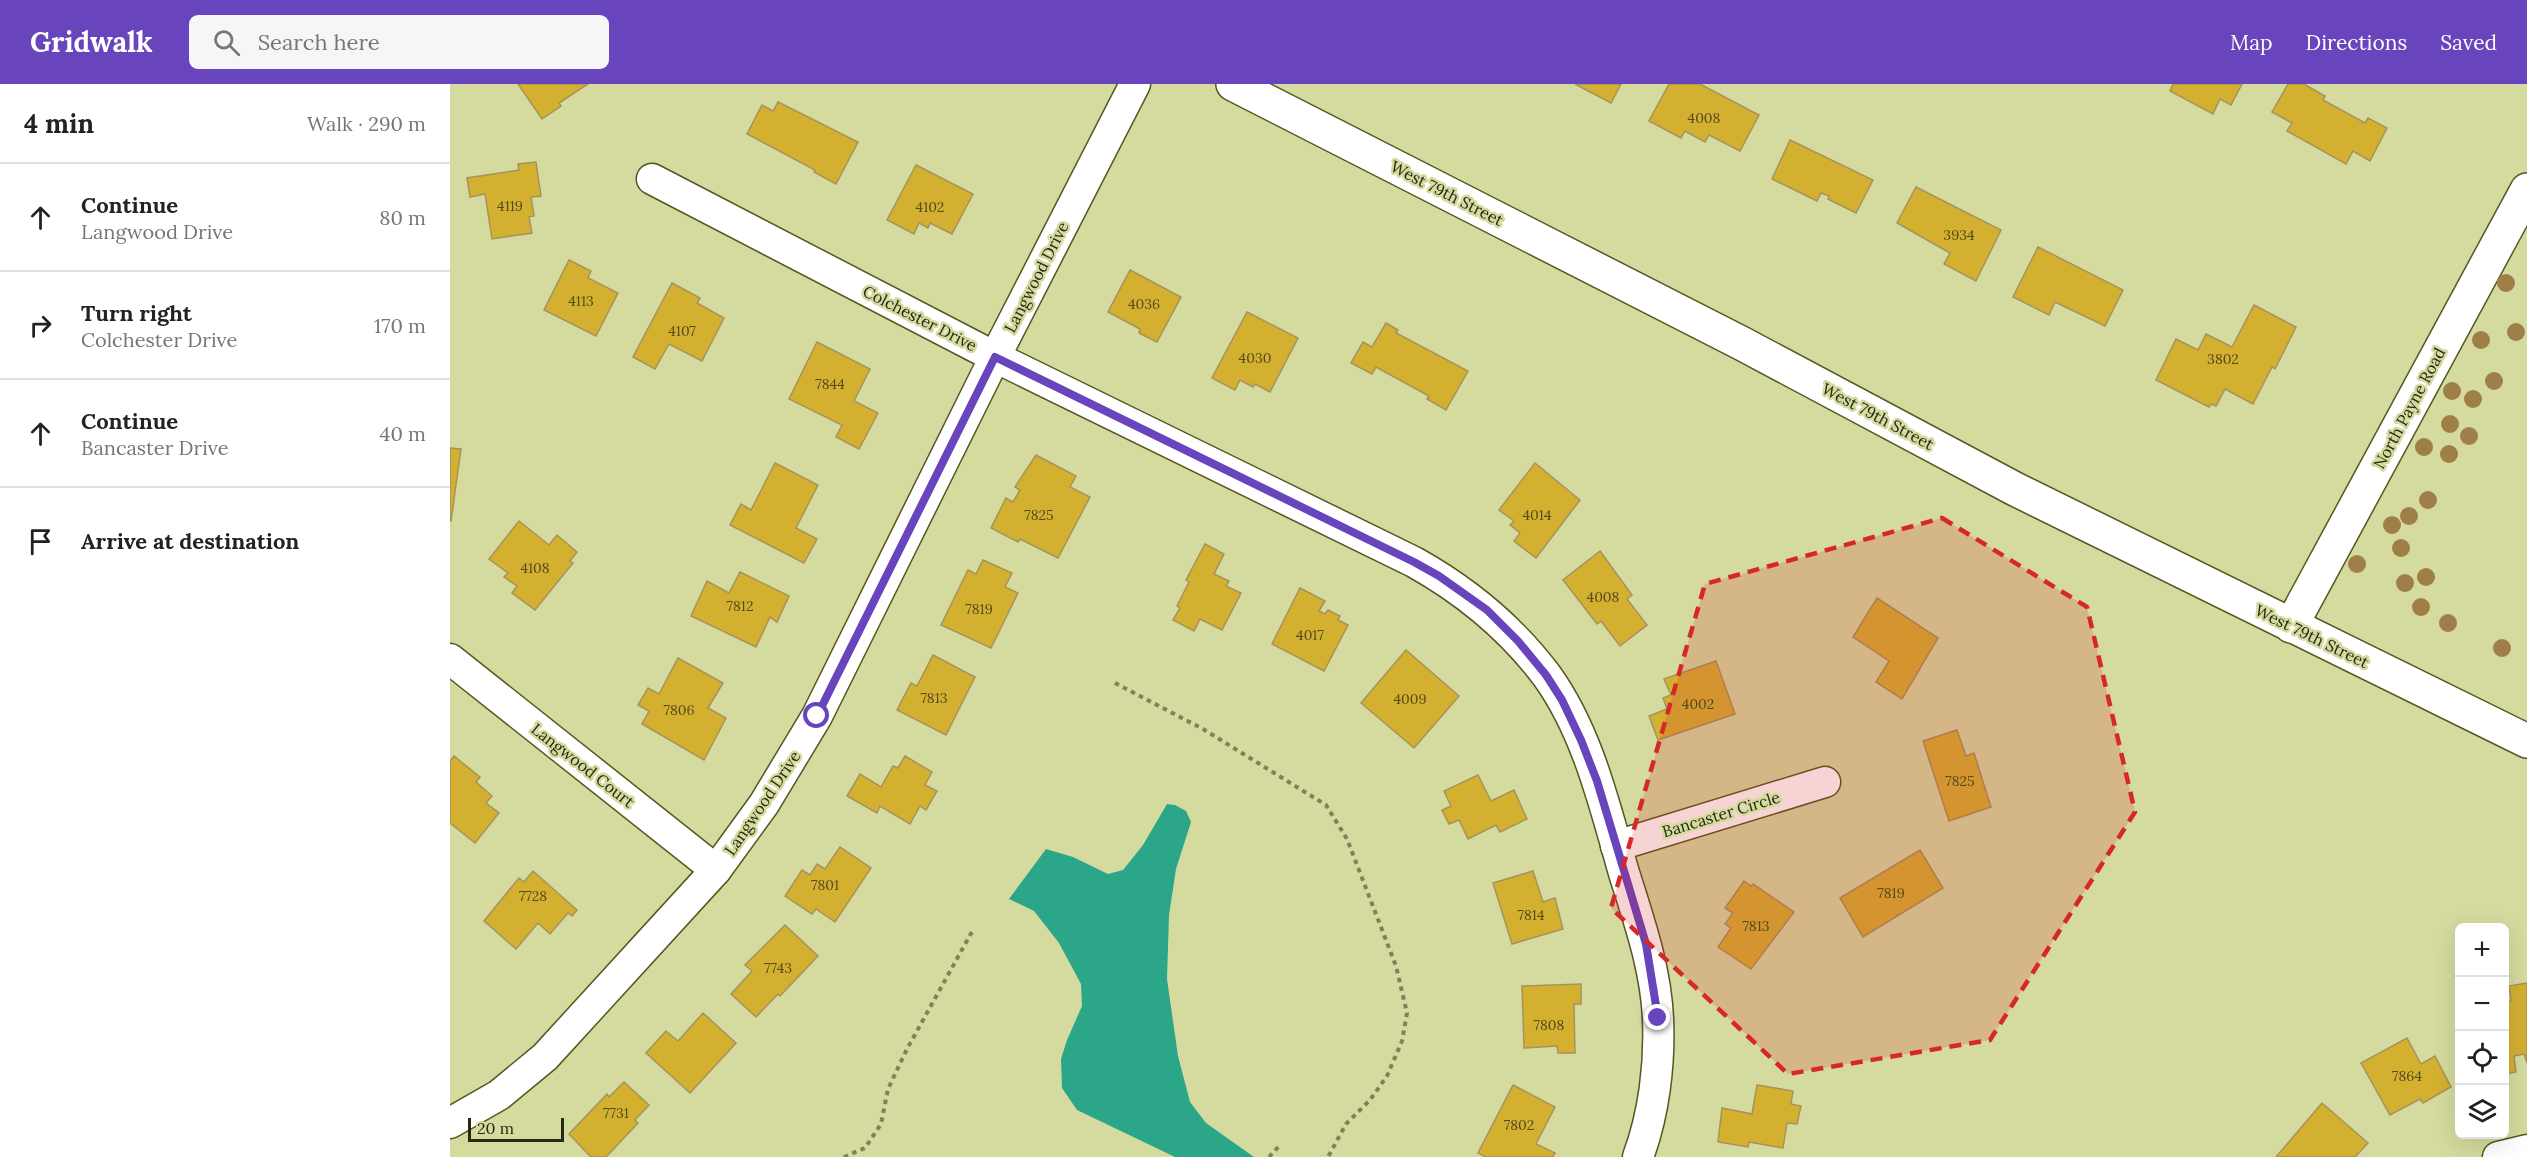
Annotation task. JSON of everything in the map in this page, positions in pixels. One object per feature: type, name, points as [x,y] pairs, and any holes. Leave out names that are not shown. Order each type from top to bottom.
[{"type":"main road","name":"West 79th Street","points":[[1233,84],[1741,343],[2014,489],[2527,741]]},
{"type":"main road","name":"North Payne Road","points":[[2290,626],[2527,190]]},
{"type":"street","name":"Langwood Drive","points":[[450,1123],[499,1095],[545,1057],[716,870],[764,804],[817,716],[995,357],[1135,84]]},
{"type":"street","name":"Colchester Drive","points":[[652,179],[995,357],[1414,562],[1439,576],[1487,610],[1518,641],[1546,675],[1562,700],[1581,740],[1646,944],[1658,1018],[1659,1048],[1654,1095],[1638,1157]]},
{"type":"street","name":"Langwood Court","points":[[450,659],[716,870]]},
{"type":"street","name":"Bancaster Circle","points":[[1616,846],[1825,782]]},
{"type":"street","points":[[2498,1157],[2527,1150]]},
{"type":"path","points":[[1115,683],[1203,729],[1326,805],[1347,839],[1396,966],[1407,1013],[1402,1041],[1387,1076],[1370,1100],[1346,1124],[1328,1157]]},
{"type":"path","points":[[844,1157],[865,1148],[880,1124],[888,1089],[907,1048],[974,928]]},
{"type":"path","points":[[1269,1157],[1281,1144]]},
{"type":"highlighted area","points":[[1942,518],[2087,607],[2135,812],[1990,1040],[1788,1074],[1611,908],[1705,584]]},
{"type":"water","points":[[1167,804],[1175,805],[1186,811],[1191,822],[1176,869],[1169,915],[1167,979],[1178,1056],[1190,1102],[1206,1123],[1254,1157],[1175,1157],[1077,1110],[1062,1088],[1061,1059],[1082,1006],[1081,984],[1059,943],[1034,911],[1009,899],[1046,849],[1073,857],[1108,874],[1123,870],[1143,845]]},
{"type":"building","points":[[518,84],[588,84],[559,103],[561,106],[542,119]]},
{"type":"building","points":[[1575,84],[1621,84],[1611,103]]},
{"type":"building","points":[[1669,84],[1700,84],[1759,115],[1740,151],[1709,135],[1705,142],[1685,131],[1681,138],[1649,121]]},
{"type":"building","points":[[2173,84],[2242,84],[2231,105],[2220,99],[2213,114],[2170,91]]},
{"type":"building","points":[[2288,84],[2304,84],[2325,96],[2323,100],[2365,123],[2368,118],[2387,128],[2370,161],[2353,151],[2346,164],[2287,131],[2292,123],[2272,112]]},
{"type":"building","points":[[778,102],[858,142],[836,184],[814,172],[815,170],[747,134],[762,105],[773,111]]},
{"type":"building","points":[[1790,140],[1873,180],[1856,213],[1828,199],[1829,196],[1821,193],[1817,201],[1772,179]]},
{"type":"building","points":[[536,162],[541,196],[531,197],[534,216],[529,217],[532,233],[492,239],[485,194],[470,197],[467,178],[519,170],[518,164]]},
{"type":"building","points":[[916,165],[973,194],[952,234],[930,223],[928,228],[919,223],[914,234],[887,220]]},
{"type":"building","points":[[1916,187],[2001,230],[1976,281],[1944,264],[1950,253],[1897,223]]},
{"type":"building","points":[[2038,247],[2123,290],[2105,326],[2055,302],[2049,315],[2013,297]]},
{"type":"building","points":[[569,260],[591,271],[588,278],[618,293],[596,336],[544,310]]},
{"type":"building","points":[[1130,270],[1181,297],[1157,342],[1139,333],[1140,329],[1108,312]]},
{"type":"building","points":[[672,283],[700,298],[697,303],[724,318],[702,361],[669,344],[655,369],[633,357]]},
{"type":"building","points":[[2254,305],[2296,327],[2275,369],[2272,367],[2253,404],[2225,389],[2216,406],[2211,404],[2209,407],[2156,380],[2176,339],[2198,350],[2206,334],[2232,347]]},
{"type":"building","points":[[1247,312],[1298,338],[1270,392],[1255,384],[1253,387],[1240,380],[1235,390],[1212,378]]},
{"type":"building","points":[[1386,323],[1398,330],[1396,333],[1468,371],[1446,410],[1427,399],[1429,396],[1376,367],[1372,374],[1351,363],[1363,342],[1372,347]]},
{"type":"building","points":[[817,342],[870,369],[854,401],[878,413],[859,449],[836,437],[842,425],[789,399]]},
{"type":"building","points":[[450,448],[461,449],[451,521],[450,521]]},
{"type":"building","points":[[1036,455],[1076,476],[1070,487],[1090,497],[1058,558],[1020,539],[1018,542],[991,528],[1006,498],[1013,502],[1020,490],[1015,487]]},
{"type":"building","points":[[775,463],[818,485],[796,528],[817,539],[804,563],[730,525],[741,504],[751,510]]},
{"type":"building","points":[[1535,463],[1580,500],[1536,558],[1514,541],[1520,533],[1510,525],[1514,521],[1499,510]]},
{"type":"building","points":[[519,521],[549,545],[557,535],[577,552],[570,561],[573,563],[535,610],[512,593],[517,586],[504,577],[508,573],[489,559]]},
{"type":"building","points":[[1205,544],[1224,554],[1214,574],[1229,581],[1226,586],[1241,593],[1222,630],[1200,619],[1194,631],[1173,620],[1189,582],[1186,580]]},
{"type":"building","points":[[1600,551],[1632,595],[1627,599],[1647,625],[1620,646],[1601,621],[1597,624],[1563,580]]},
{"type":"building","points":[[983,560],[1012,573],[1005,587],[1018,593],[991,648],[941,625],[968,570],[976,574]]},
{"type":"building","points":[[740,572],[789,596],[777,622],[770,617],[756,647],[691,616],[707,581],[729,593]]},
{"type":"building","points":[[1300,588],[1325,601],[1319,611],[1325,614],[1328,610],[1340,616],[1338,620],[1348,625],[1324,671],[1272,644]]},
{"type":"building","points":[[1877,598],[1938,638],[1902,699],[1876,682],[1889,661],[1853,637]]},
{"type":"building","points":[[1406,650],[1459,696],[1414,748],[1361,703]]},
{"type":"building","points":[[933,655],[975,677],[946,735],[897,710],[911,683],[917,686]]},
{"type":"building","points":[[678,658],[723,683],[708,708],[726,718],[704,760],[642,724],[649,711],[638,705],[648,688],[659,694]]},
{"type":"building","points":[[1716,661],[1735,714],[1658,740],[1649,716],[1667,709],[1663,698],[1671,695],[1664,679]]},
{"type":"building","points":[[1957,730],[1966,756],[1974,753],[1991,807],[1949,821],[1923,741]]},
{"type":"building","points":[[454,756],[480,777],[476,782],[492,796],[486,803],[499,813],[475,843],[450,823],[450,761]]},
{"type":"building","points":[[905,756],[932,772],[925,785],[937,791],[926,810],[920,806],[910,824],[880,806],[877,813],[847,796],[860,774],[881,787],[893,766],[898,768]]},
{"type":"building","points":[[1478,775],[1491,801],[1514,790],[1527,819],[1500,832],[1496,825],[1468,839],[1459,820],[1449,824],[1442,810],[1451,806],[1444,791]]},
{"type":"building","points":[[840,847],[871,868],[835,922],[816,909],[812,914],[785,896],[802,870],[810,875],[817,864],[825,869]]},
{"type":"building","points":[[1920,850],[1943,888],[1863,937],[1840,898]]},
{"type":"building","points":[[533,871],[577,910],[572,916],[568,913],[550,934],[538,923],[516,949],[484,921],[519,878],[524,882]]},
{"type":"building","points":[[1533,871],[1543,902],[1555,898],[1563,929],[1512,944],[1493,883]]},
{"type":"building","points":[[1744,881],[1751,886],[1753,884],[1794,912],[1751,969],[1718,947],[1731,928],[1725,924],[1733,913],[1725,908]]},
{"type":"building","points":[[785,925],[818,956],[780,996],[778,994],[756,1017],[731,994],[752,971],[745,965]]},
{"type":"building","points":[[2527,983],[2527,1063],[2524,1054],[2514,1056],[2516,1072],[2509,1073],[2509,1001],[2511,1001],[2509,986]]},
{"type":"building","points":[[1581,984],[1581,1004],[1574,1004],[1575,1053],[1558,1053],[1557,1046],[1524,1048],[1522,986]]},
{"type":"building","points":[[703,1013],[736,1043],[690,1093],[646,1053],[666,1031],[678,1041]]},
{"type":"building","points":[[2407,1038],[2421,1064],[2435,1056],[2451,1087],[2423,1103],[2420,1099],[2390,1115],[2361,1063]]},
{"type":"building","points":[[624,1082],[649,1105],[635,1120],[638,1123],[606,1157],[591,1157],[569,1134],[607,1094],[609,1097]]},
{"type":"building","points":[[1513,1085],[1555,1107],[1536,1144],[1555,1153],[1553,1157],[1486,1157],[1478,1153]]},
{"type":"building","points":[[1757,1085],[1793,1091],[1791,1104],[1801,1106],[1797,1124],[1787,1123],[1783,1148],[1749,1142],[1748,1147],[1718,1142],[1722,1108],[1752,1114]]},
{"type":"building","points":[[2322,1103],[2368,1143],[2355,1157],[2276,1157]]},
{"type":"route","points":[[817,716],[995,357],[1414,562],[1464,592],[1487,610],[1518,641],[1546,675],[1562,700],[1581,740],[1597,781],[1646,944],[1653,974],[1658,1018]]}]
